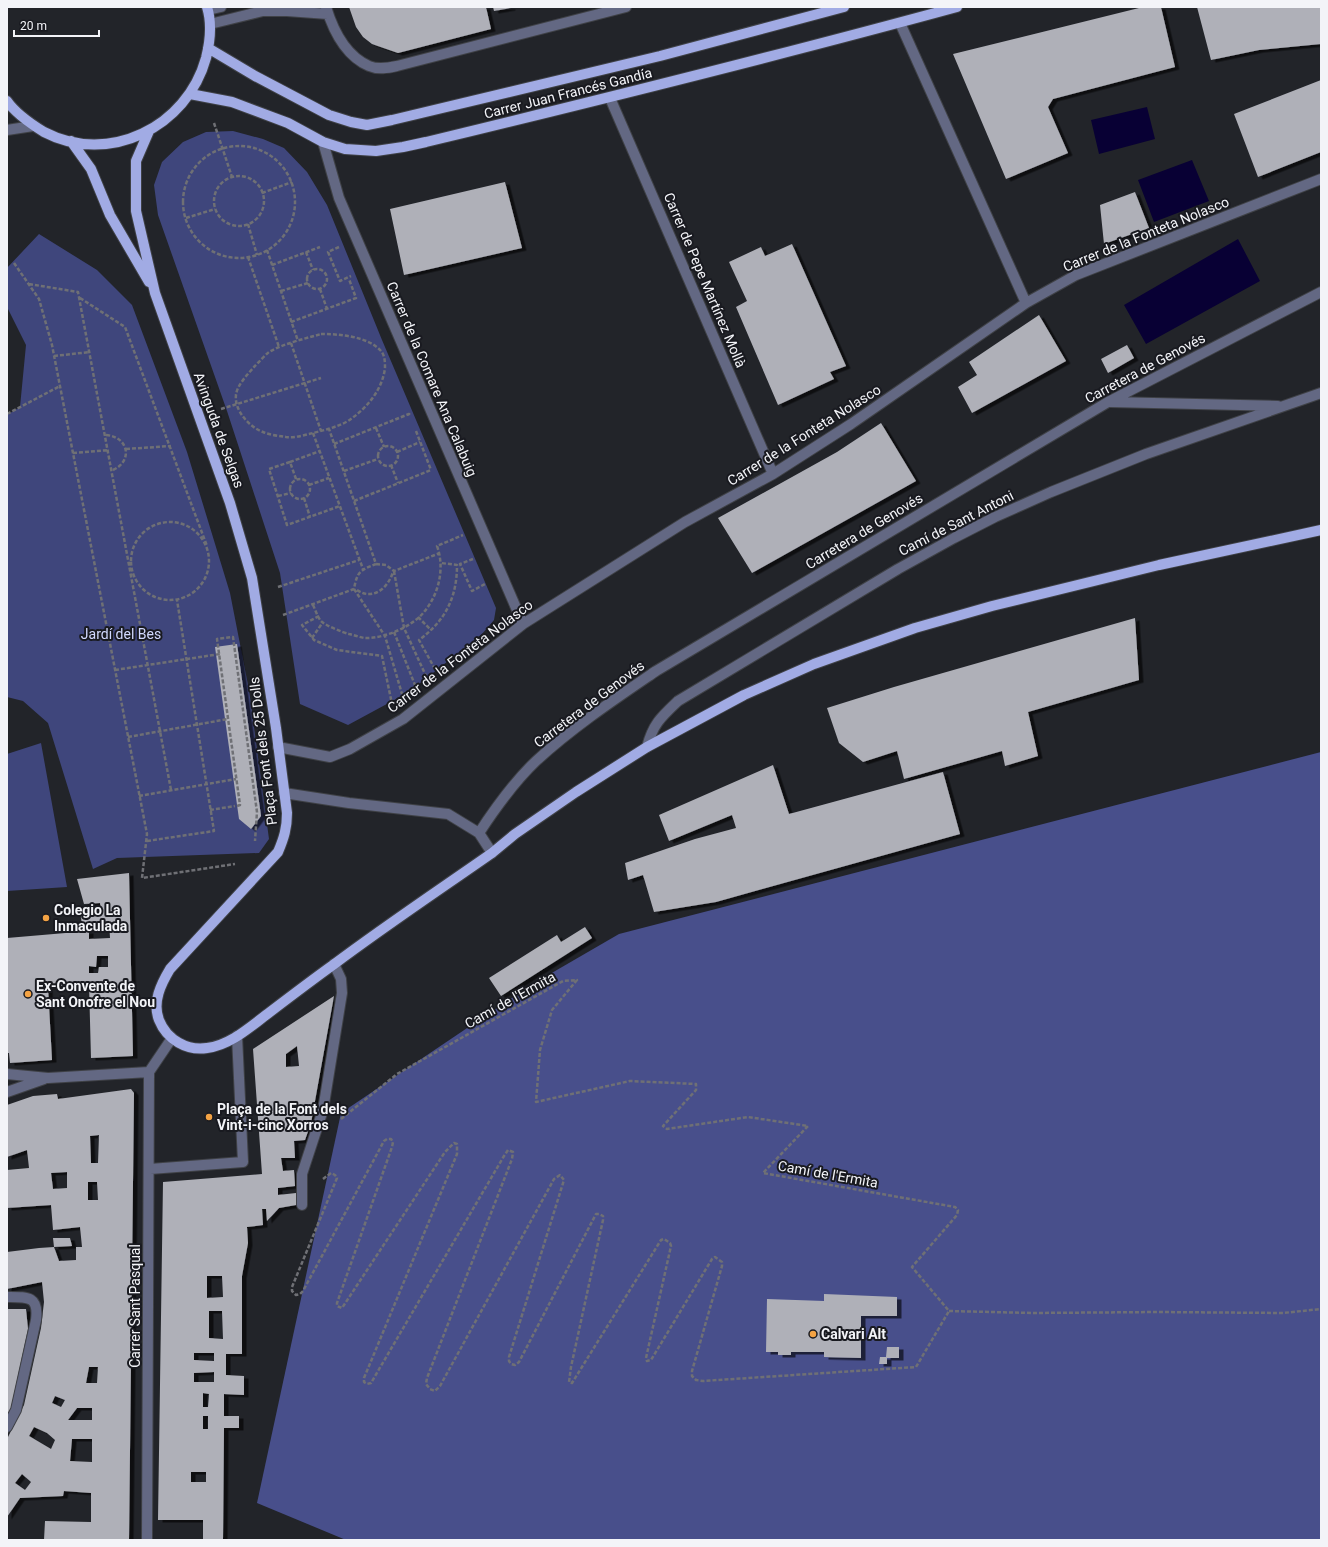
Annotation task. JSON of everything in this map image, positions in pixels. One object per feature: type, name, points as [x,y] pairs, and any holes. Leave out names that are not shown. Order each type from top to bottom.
[{"type":"main road","name":"Carrer Juan Francés Gandía","points":[[208,48],[255,76],[329,115],[366,125],[660,56],[844,7]]},
{"type":"main road","name":"Carrer Juan Francés Gandía","points":[[190,94],[232,102],[288,124],[322,142],[345,149],[363,151],[403,147],[610,98],[848,37],[957,7]]},
{"type":"main road","points":[[7,101],[11,107],[33,126],[51,135],[71,141],[98,144],[124,140],[149,130],[172,115],[190,94],[202,72],[208,48],[210,24],[208,8]]},
{"type":"main road","name":"Avinguda de Selgas","points":[[149,130],[136,161],[136,211],[155,292],[230,503],[252,578]]},
{"type":"main road","name":"Avinguda de Selgas","points":[[71,141],[91,169],[110,215],[155,292]]},
{"type":"main road","name":"Plaça Font dels 25 Dolls","points":[[252,578],[278,747],[287,826],[286,836],[278,852],[170,969],[162,981],[156,1006],[158,1018],[163,1028],[172,1038],[188,1048],[208,1048],[237,1036],[334,964],[576,792],[647,747],[744,695],[780,678],[849,651],[915,628],[1058,589],[1159,565],[1321,530]]},
{"type":"street","points":[[208,8],[221,7]]},
{"type":"street","points":[[210,24],[263,11],[327,11],[338,36],[347,50],[370,67],[381,68],[397,66],[626,7]]},
{"type":"street","points":[[900,22],[1026,303]]},
{"type":"street","name":"Carrer de Pepe Martínez Mollà","points":[[610,98],[773,474]]},
{"type":"street","points":[[7,130],[33,126]]},
{"type":"street","name":"Carrer de la Comare Ana Calabuig","points":[[322,142],[339,198],[523,624]]},
{"type":"street","name":"Carrer de la Fonteta Nolasco","points":[[278,747],[330,757],[350,749],[403,719],[523,624],[685,522],[773,474],[851,424],[1026,303],[1076,275],[1321,179]]},
{"type":"street","name":"Carretera de Genovés","points":[[479,833],[496,807],[536,761],[607,705],[656,671],[1108,402],[1321,292]]},
{"type":"street","name":"Camí de Sant Antoni","points":[[647,747],[651,731],[661,717],[678,701],[898,569],[995,516],[1146,454],[1321,394]]},
{"type":"street","points":[[1108,402],[1284,406]]},
{"type":"street","points":[[284,793],[349,803],[448,814],[479,833],[492,853]]},
{"type":"street","points":[[302,1205],[302,1174],[323,1110],[342,993],[341,979],[334,964]]},
{"type":"street","points":[[150,1169],[243,1162],[237,1036]]},
{"type":"street","points":[[7,1074],[48,1078],[149,1072],[172,1038]]},
{"type":"street","name":"Carrer Sant Pasqual","points":[[147,1540],[150,1169],[149,1072]]},
{"type":"street","points":[[7,1092],[48,1078]]},
{"type":"street","points":[[7,1297],[21,1297],[30,1299],[35,1303],[37,1309],[36,1320],[16,1410],[7,1427]]},
{"type":"path","points":[[214,122],[232,177]]},
{"type":"path","points":[[234,146],[252,147],[269,154],[283,167],[292,182],[295,200],[293,217],[286,234],[273,247],[257,255],[238,258],[220,254],[203,245],[191,230],[184,213],[183,194],[189,176],[201,161],[223,149],[234,146]]},
{"type":"path","points":[[240,176],[248,178],[256,183],[262,193],[263,206],[260,214],[255,220],[248,224],[240,226],[224,222],[218,216],[215,209],[213,201],[215,193],[225,180],[232,177],[240,176]]},
{"type":"path","points":[[262,193],[292,182]]},
{"type":"path","points":[[186,218],[215,209]]},
{"type":"path","points":[[248,224],[257,255]]},
{"type":"path","points":[[272,265],[320,247]]},
{"type":"path","points":[[267,250],[298,341]]},
{"type":"path","points":[[306,252],[313,270]]},
{"type":"path","points":[[328,252],[340,281]]},
{"type":"path","points":[[248,257],[279,348]]},
{"type":"path","points":[[14,263],[38,299],[54,356],[147,834],[142,878],[235,864]]},
{"type":"path","points":[[319,269],[327,275],[326,285],[320,289],[313,289],[308,283],[308,275],[313,270],[319,269]]},
{"type":"path","points":[[291,322],[356,298],[349,279]]},
{"type":"path","points":[[281,291],[308,283]]},
{"type":"path","points":[[28,284],[78,292],[80,298],[171,790]]},
{"type":"path","points":[[320,289],[327,309]]},
{"type":"path","points":[[80,298],[125,327],[171,446],[207,546],[210,558],[209,570],[203,583],[194,592],[177,600],[156,598],[145,591],[136,581],[130,569],[130,556],[134,543],[142,532],[153,525],[165,521],[178,522],[190,526],[200,534],[207,546]]},
{"type":"path","points":[[321,334],[350,336],[374,346],[381,351],[385,362],[384,376],[379,389],[371,400],[360,412],[346,422],[329,429],[289,438],[261,432],[250,424],[240,413],[236,403],[236,394],[242,382],[268,353],[279,348],[321,334]]},
{"type":"path","points":[[291,343],[321,431]]},
{"type":"path","points":[[54,356],[90,352]]},
{"type":"path","points":[[221,408],[321,378]]},
{"type":"path","points":[[7,414],[60,386]]},
{"type":"path","points":[[334,444],[409,414],[412,421]]},
{"type":"path","points":[[376,428],[384,447]]},
{"type":"path","points":[[415,428],[431,470]]},
{"type":"path","points":[[329,429],[376,564]]},
{"type":"path","points":[[313,433],[363,569]]},
{"type":"path","points":[[106,435],[119,438],[123,442],[126,449],[125,459],[122,464],[112,470]]},
{"type":"path","points":[[397,452],[420,442]]},
{"type":"path","points":[[126,449],[171,446]]},
{"type":"path","points":[[387,446],[393,447],[397,452],[398,458],[391,465],[382,464],[378,459],[378,453],[381,448],[387,446]]},
{"type":"path","points":[[73,453],[109,450]]},
{"type":"path","points":[[320,451],[269,469],[287,525],[340,506]]},
{"type":"path","points":[[344,471],[378,459]]},
{"type":"path","points":[[290,462],[296,479]]},
{"type":"path","points":[[391,465],[398,483]]},
{"type":"path","points":[[354,501],[436,468]]},
{"type":"path","points":[[309,485],[330,478]]},
{"type":"path","points":[[296,479],[305,480],[309,485],[310,491],[304,498],[301,499],[295,497],[291,493],[290,486],[296,479]]},
{"type":"path","points":[[278,496],[291,493]]},
{"type":"path","points":[[304,498],[310,517]]},
{"type":"path","points":[[313,605],[318,616],[323,622],[342,632],[364,638],[385,636],[404,628],[424,612],[437,588],[441,563],[440,553],[437,546],[469,532]]},
{"type":"path","points":[[354,589],[361,594],[369,594],[383,590],[390,583],[394,572],[440,553]]},
{"type":"path","points":[[479,556],[460,564],[472,591],[490,581]]},
{"type":"path","points":[[278,587],[359,560]]},
{"type":"path","points":[[438,675],[419,640],[444,616],[457,583],[457,565],[441,563]]},
{"type":"path","points":[[404,701],[385,636],[354,589],[356,577],[363,569],[376,564],[386,565],[394,572],[404,628],[429,682]]},
{"type":"path","points":[[283,615],[354,589]]},
{"type":"path","points":[[147,842],[214,831],[177,600]]},
{"type":"path","points":[[318,616],[302,626],[312,638],[337,650],[382,656],[393,708]]},
{"type":"path","points":[[418,618],[431,630]]},
{"type":"path","points":[[312,638],[323,622]]},
{"type":"path","points":[[394,632],[418,691]]},
{"type":"path","points":[[210,810],[240,805],[217,639],[233,637],[257,812],[256,842]]},
{"type":"path","points":[[115,670],[220,654]]},
{"type":"path","points":[[128,737],[228,719]]},
{"type":"path","points":[[139,796],[236,780]]},
{"type":"path","name":"Camí de l'Ermita","points":[[313,1142],[397,1074],[563,981],[577,980],[552,1010],[540,1050],[536,1102],[630,1081],[696,1084],[696,1090],[663,1126],[667,1129],[748,1117],[808,1126],[763,1172],[955,1207],[958,1210],[957,1215],[912,1267],[949,1311]]},
{"type":"path","points":[[302,1205],[326,1176],[331,1173],[335,1175],[336,1182],[292,1287],[292,1291],[296,1295],[303,1291],[384,1141],[391,1139],[392,1147],[337,1303],[337,1306],[342,1308],[445,1152],[454,1143],[457,1144],[457,1154],[364,1378],[364,1382],[366,1384],[371,1383],[508,1150],[513,1152],[512,1159],[427,1378],[426,1384],[430,1389],[435,1391],[440,1386],[554,1179],[560,1175],[564,1180],[509,1361],[511,1364],[515,1365],[519,1362],[596,1214],[599,1214],[602,1216],[603,1220],[569,1382],[572,1383],[661,1240],[664,1239],[670,1242],[671,1246],[646,1358],[647,1361],[651,1360],[712,1259],[715,1257],[722,1262],[692,1371],[692,1376],[696,1380],[703,1381],[916,1367],[949,1311],[1033,1313],[1283,1313],[1321,1309]]},
{"type":"green space","points":[[233,131],[263,139],[284,148],[307,172],[327,205],[382,340],[496,608],[494,620],[482,634],[409,692],[348,725],[300,704],[280,573],[227,411],[158,215],[154,185],[162,162],[183,142],[206,132]]},
{"type":"green space","name":"Jardí del Bes","points":[[39,234],[97,270],[132,305],[187,452],[230,593],[249,690],[269,839],[259,853],[117,858],[93,869],[48,723],[23,701],[7,697],[7,415],[20,407],[26,345],[7,307],[7,268]]},
{"type":"green space","points":[[41,743],[67,887],[7,891],[7,754]]},
{"type":"shaded area","points":[[1147,107],[1155,139],[1099,154],[1091,120]]},
{"type":"shaded area","points":[[1192,160],[1209,201],[1154,222],[1138,180]]},
{"type":"shaded area","points":[[1238,239],[1260,281],[1146,344],[1124,305]]},
{"type":"shaded area","points":[[1321,752],[1321,1540],[346,1540],[257,1503],[341,1113],[531,985],[619,934]]},
{"type":"building","points":[[349,7],[486,7],[491,29],[398,53],[372,44],[363,37],[356,27]]},
{"type":"building","points":[[493,7],[511,7],[511,8],[494,11]]},
{"type":"building","points":[[1143,7],[1161,7],[1175,67],[1053,99],[1048,107],[1068,153],[1006,179],[953,54]]},
{"type":"building","points":[[1197,7],[1321,7],[1321,44],[1259,50],[1211,60]]},
{"type":"building","points":[[1321,80],[1321,152],[1258,177],[1234,114]]},
{"type":"building","points":[[505,182],[522,248],[404,275],[390,209]]},
{"type":"building","points":[[1135,192],[1149,228],[1104,244],[1100,205]]},
{"type":"building","points":[[792,244],[846,366],[830,372],[834,379],[778,405],[736,307],[747,301],[729,262],[761,247],[765,256]]},
{"type":"building","points":[[1039,315],[1066,361],[972,413],[958,387],[977,375],[969,362]]},
{"type":"building","points":[[1127,345],[1134,358],[1108,373],[1101,359]]},
{"type":"building","points":[[881,423],[916,481],[752,573],[718,518],[837,452]]},
{"type":"building","points":[[1135,618],[1139,680],[1028,712],[1038,756],[1005,766],[1002,751],[904,779],[897,751],[863,762],[839,743],[827,708],[894,687]]},
{"type":"building","points":[[237,644],[261,816],[251,829],[239,819],[215,647]]},
{"type":"building","points":[[773,765],[789,814],[943,772],[960,834],[716,902],[654,912],[643,875],[628,880],[625,863],[695,839],[736,828],[732,815],[669,841],[659,815]]},
{"type":"building","points":[[129,873],[133,1056],[91,1058],[89,984],[48,987],[52,1060],[10,1063],[9,1053],[7,1053],[7,938],[89,931],[89,939],[110,938],[109,921],[82,925],[80,911],[101,909],[100,903],[84,904],[77,879]],"holes":[[[97,956],[108,956],[108,967],[99,967],[98,973],[89,973],[89,966],[96,967]]]},
{"type":"building","points":[[585,927],[592,938],[501,996],[489,978],[557,935],[561,942]]},
{"type":"building","points":[[334,996],[311,1123],[305,1140],[294,1141],[295,1158],[281,1158],[283,1171],[294,1170],[295,1186],[278,1188],[278,1195],[296,1193],[296,1205],[279,1208],[267,1221],[266,1209],[262,1209],[263,1225],[247,1227],[248,1243],[242,1276],[242,1354],[226,1354],[226,1375],[244,1376],[244,1395],[224,1394],[224,1416],[239,1416],[239,1428],[224,1428],[223,1540],[203,1540],[203,1520],[158,1520],[163,1182],[262,1174],[253,1049]],"holes":[[[297,1046],[299,1066],[286,1067],[286,1054]],[[207,1276],[222,1276],[223,1297],[207,1298]],[[209,1311],[222,1311],[223,1339],[209,1338]],[[194,1353],[214,1353],[214,1361],[194,1360]],[[214,1372],[214,1382],[194,1382],[194,1373]],[[203,1393],[209,1394],[208,1407],[203,1407]],[[203,1416],[208,1416],[208,1429],[203,1429]],[[191,1472],[206,1472],[206,1482],[191,1482]]]},
{"type":"building","points":[[131,1089],[134,1093],[129,1540],[44,1540],[45,1521],[91,1522],[91,1493],[64,1491],[63,1496],[20,1498],[7,1517],[7,1439],[24,1405],[41,1328],[44,1302],[42,1282],[7,1289],[7,1252],[54,1247],[59,1261],[76,1260],[76,1247],[82,1247],[80,1227],[53,1230],[51,1205],[7,1208],[7,1170],[29,1168],[27,1150],[7,1157],[7,1105],[33,1096],[57,1094],[58,1099]],"holes":[[[99,1135],[98,1163],[91,1163],[90,1136]],[[67,1172],[67,1188],[53,1189],[51,1173]],[[88,1182],[97,1182],[98,1200],[88,1200]],[[89,1367],[98,1367],[97,1383],[86,1383]],[[55,1396],[65,1400],[61,1407],[52,1403]],[[77,1408],[92,1408],[92,1420],[68,1420]],[[34,1427],[47,1433],[55,1440],[51,1449],[29,1436]],[[72,1439],[92,1439],[92,1462],[70,1461]],[[22,1474],[31,1482],[25,1490],[15,1483]]]},
{"type":"building","points":[[53,1238],[70,1238],[72,1246],[54,1247]]},
{"type":"building","name":"Calvari Alt","points":[[824,1294],[897,1297],[897,1316],[861,1316],[861,1358],[824,1357],[824,1352],[791,1352],[791,1355],[778,1355],[778,1352],[766,1352],[767,1299],[824,1301]]},
{"type":"building","points":[[7,1309],[26,1309],[28,1329],[9,1417],[7,1417]]},
{"type":"building","points":[[887,1347],[899,1347],[899,1358],[887,1358],[887,1364],[879,1364],[880,1357],[886,1357]]},
{"type":"place","name":"Colegio La Inmaculada","points":[[46,918]]},
{"type":"place","name":"Ex-Convente de Sant Onofre el Nou","points":[[28,994]]},
{"type":"place","name":"Plaça de la Font dels Vint-i-cinc Xorros","points":[[209,1117]]},
{"type":"place","name":"Calvari Alt","points":[[813,1334]]}]
